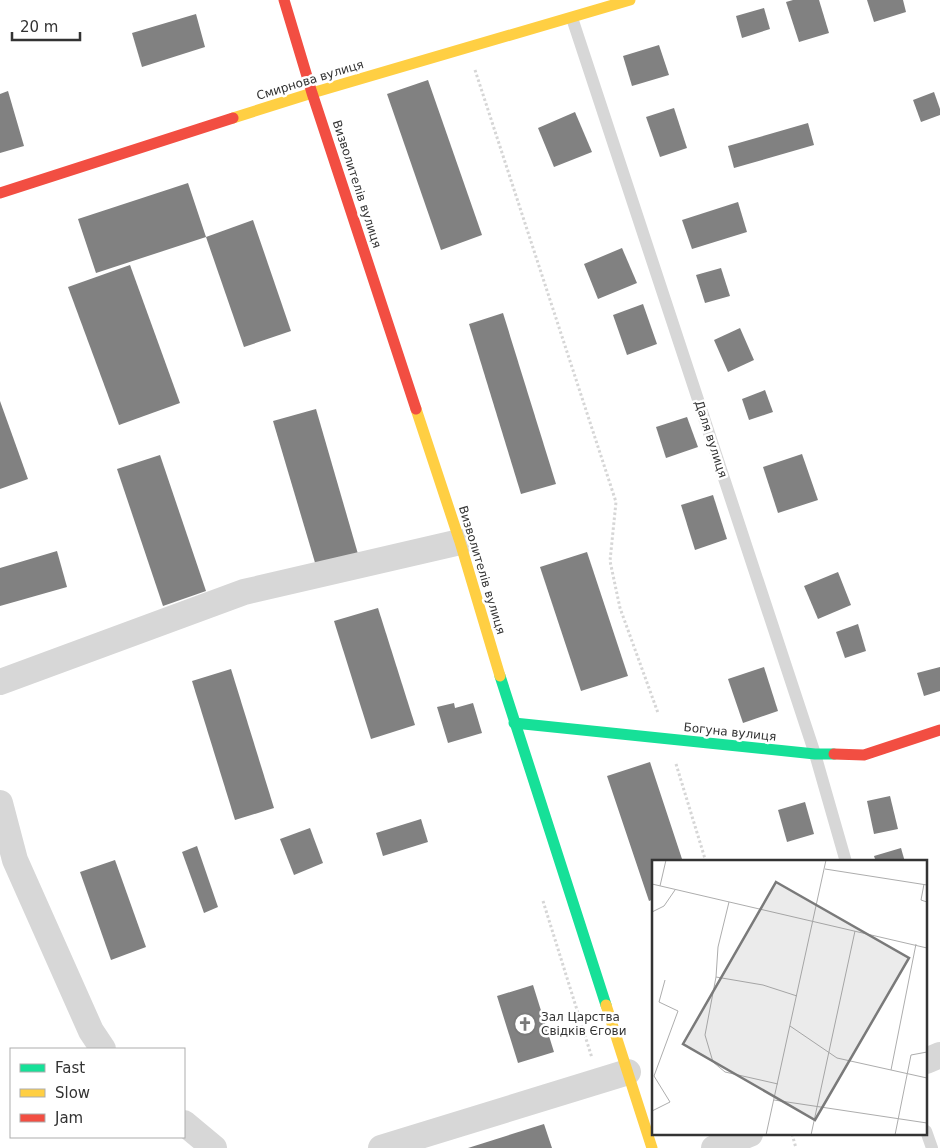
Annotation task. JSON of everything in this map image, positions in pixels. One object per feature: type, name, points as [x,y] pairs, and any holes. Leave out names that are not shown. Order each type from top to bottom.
[{"type":"street","name":"Визволителів вулиця","points":[[284,0],[312,93],[460,542],[514,723],[652,1148]]},
{"type":"street","name":"Смирнова вулиця","points":[[0,193],[312,93],[630,0]]},
{"type":"street","points":[[0,682],[244,592],[460,542]]},
{"type":"street","name":"Богуна вулиця","points":[[514,723],[815,754],[864,754],[940,730]]},
{"type":"street","points":[[0,803],[15,860],[91,1031],[102,1048]]},
{"type":"street","points":[[928,1060],[940,1055]]},
{"type":"street","points":[[381,1148],[628,1072]]},
{"type":"street","points":[[185,1124],[214,1148]]},
{"type":"street","points":[[714,1148],[745,1136]]},
{"type":"lane","name":"Даля вулиця","points":[[572,18],[815,754],[845,860]]},
{"type":"lane","points":[[928,1136],[932,1148]]},
{"type":"path","points":[[468,48],[616,502],[610,561],[620,608],[668,740],[705,860]]},
{"type":"path","points":[[541,895],[599,1081]]},
{"type":"building","points":[[793,0],[819,0],[829,33],[799,42],[786,2]]},
{"type":"building","points":[[867,0],[903,0],[906,12],[874,22]]},
{"type":"building","points":[[764,8],[770,29],[742,38],[736,16]]},
{"type":"building","points":[[196,14],[205,47],[142,67],[132,33]]},
{"type":"building","points":[[659,45],[669,75],[632,86],[623,56]]},
{"type":"building","points":[[428,80],[482,235],[441,250],[387,94]]},
{"type":"building","points":[[8,91],[24,146],[0,153],[0,94]]},
{"type":"building","points":[[934,92],[940,109],[940,115],[921,122],[913,100]]},
{"type":"building","points":[[674,108],[687,148],[660,157],[646,117]]},
{"type":"building","points":[[575,112],[592,152],[554,167],[538,128]]},
{"type":"building","points":[[808,123],[814,145],[734,168],[728,146]]},
{"type":"building","points":[[188,183],[206,237],[96,273],[78,219]]},
{"type":"building","points":[[738,202],[747,232],[692,249],[682,220]]},
{"type":"building","points":[[253,220],[291,331],[244,347],[206,237]]},
{"type":"building","points":[[622,248],[637,283],[598,299],[584,264]]},
{"type":"building","points":[[130,265],[180,403],[119,425],[68,287]]},
{"type":"building","points":[[721,268],[730,296],[705,303],[696,275]]},
{"type":"building","points":[[643,304],[657,344],[627,355],[613,315]]},
{"type":"building","points":[[503,313],[556,484],[521,494],[469,324]]},
{"type":"building","points":[[740,328],[754,360],[728,372],[714,340]]},
{"type":"building","points":[[765,390],[773,412],[749,420],[742,399]]},
{"type":"building","points":[[0,401],[28,479],[0,489]]},
{"type":"building","points":[[316,409],[358,554],[316,566],[273,421]]},
{"type":"building","points":[[687,417],[698,447],[666,458],[656,427]]},
{"type":"building","points":[[802,454],[818,500],[778,513],[763,467]]},
{"type":"building","points":[[160,455],[206,591],[163,606],[117,469]]},
{"type":"building","points":[[713,495],[727,539],[695,550],[681,505]]},
{"type":"building","points":[[57,551],[67,587],[0,606],[0,568]]},
{"type":"building","points":[[587,552],[628,676],[581,691],[540,567]]},
{"type":"building","points":[[838,572],[851,605],[818,619],[804,586]]},
{"type":"building","points":[[378,608],[415,725],[371,739],[334,621]]},
{"type":"building","points":[[858,624],[866,651],[845,658],[836,632]]},
{"type":"building","points":[[764,667],[778,711],[743,723],[728,679]]},
{"type":"building","points":[[940,667],[940,691],[924,696],[917,673]]},
{"type":"building","points":[[231,669],[274,808],[235,820],[192,681]]},
{"type":"building","points":[[454,703],[455,708],[473,703],[482,733],[448,743],[437,707]]},
{"type":"building","points":[[650,762],[682,860],[652,860],[652,900],[649,901],[607,776]]},
{"type":"building","points":[[890,796],[898,829],[874,834],[867,801]]},
{"type":"building","points":[[805,802],[814,834],[787,842],[778,810]]},
{"type":"building","points":[[421,819],[428,842],[383,856],[376,833]]},
{"type":"building","points":[[310,828],[323,863],[294,875],[280,839]]},
{"type":"building","points":[[197,846],[218,907],[204,913],[182,852]]},
{"type":"building","points":[[901,848],[904,860],[875,860],[874,856]]},
{"type":"building","points":[[115,860],[146,947],[111,960],[80,872]]},
{"type":"building","name":"Зал Царства Свідків Єгови","points":[[533,985],[554,1052],[518,1063],[497,996]]},
{"type":"building","points":[[544,1124],[552,1148],[468,1148]]},
{"type":"traffic: fast","points":[[500,676],[606,1005]]},
{"type":"traffic: fast","points":[[514,723],[815,754],[834,754]]},
{"type":"traffic: slow","points":[[233,118],[630,0]]},
{"type":"traffic: slow","points":[[416,409],[460,542],[500,676]]},
{"type":"traffic: slow","points":[[606,1005],[652,1148]]},
{"type":"traffic: jam","points":[[284,0],[312,93],[416,409]]},
{"type":"traffic: jam","points":[[0,193],[233,118]]},
{"type":"traffic: jam","points":[[834,754],[864,755],[940,730]]},
{"type":"place","name":"Зал Царства Свідків Єгови","points":[[525,1024]]}]
